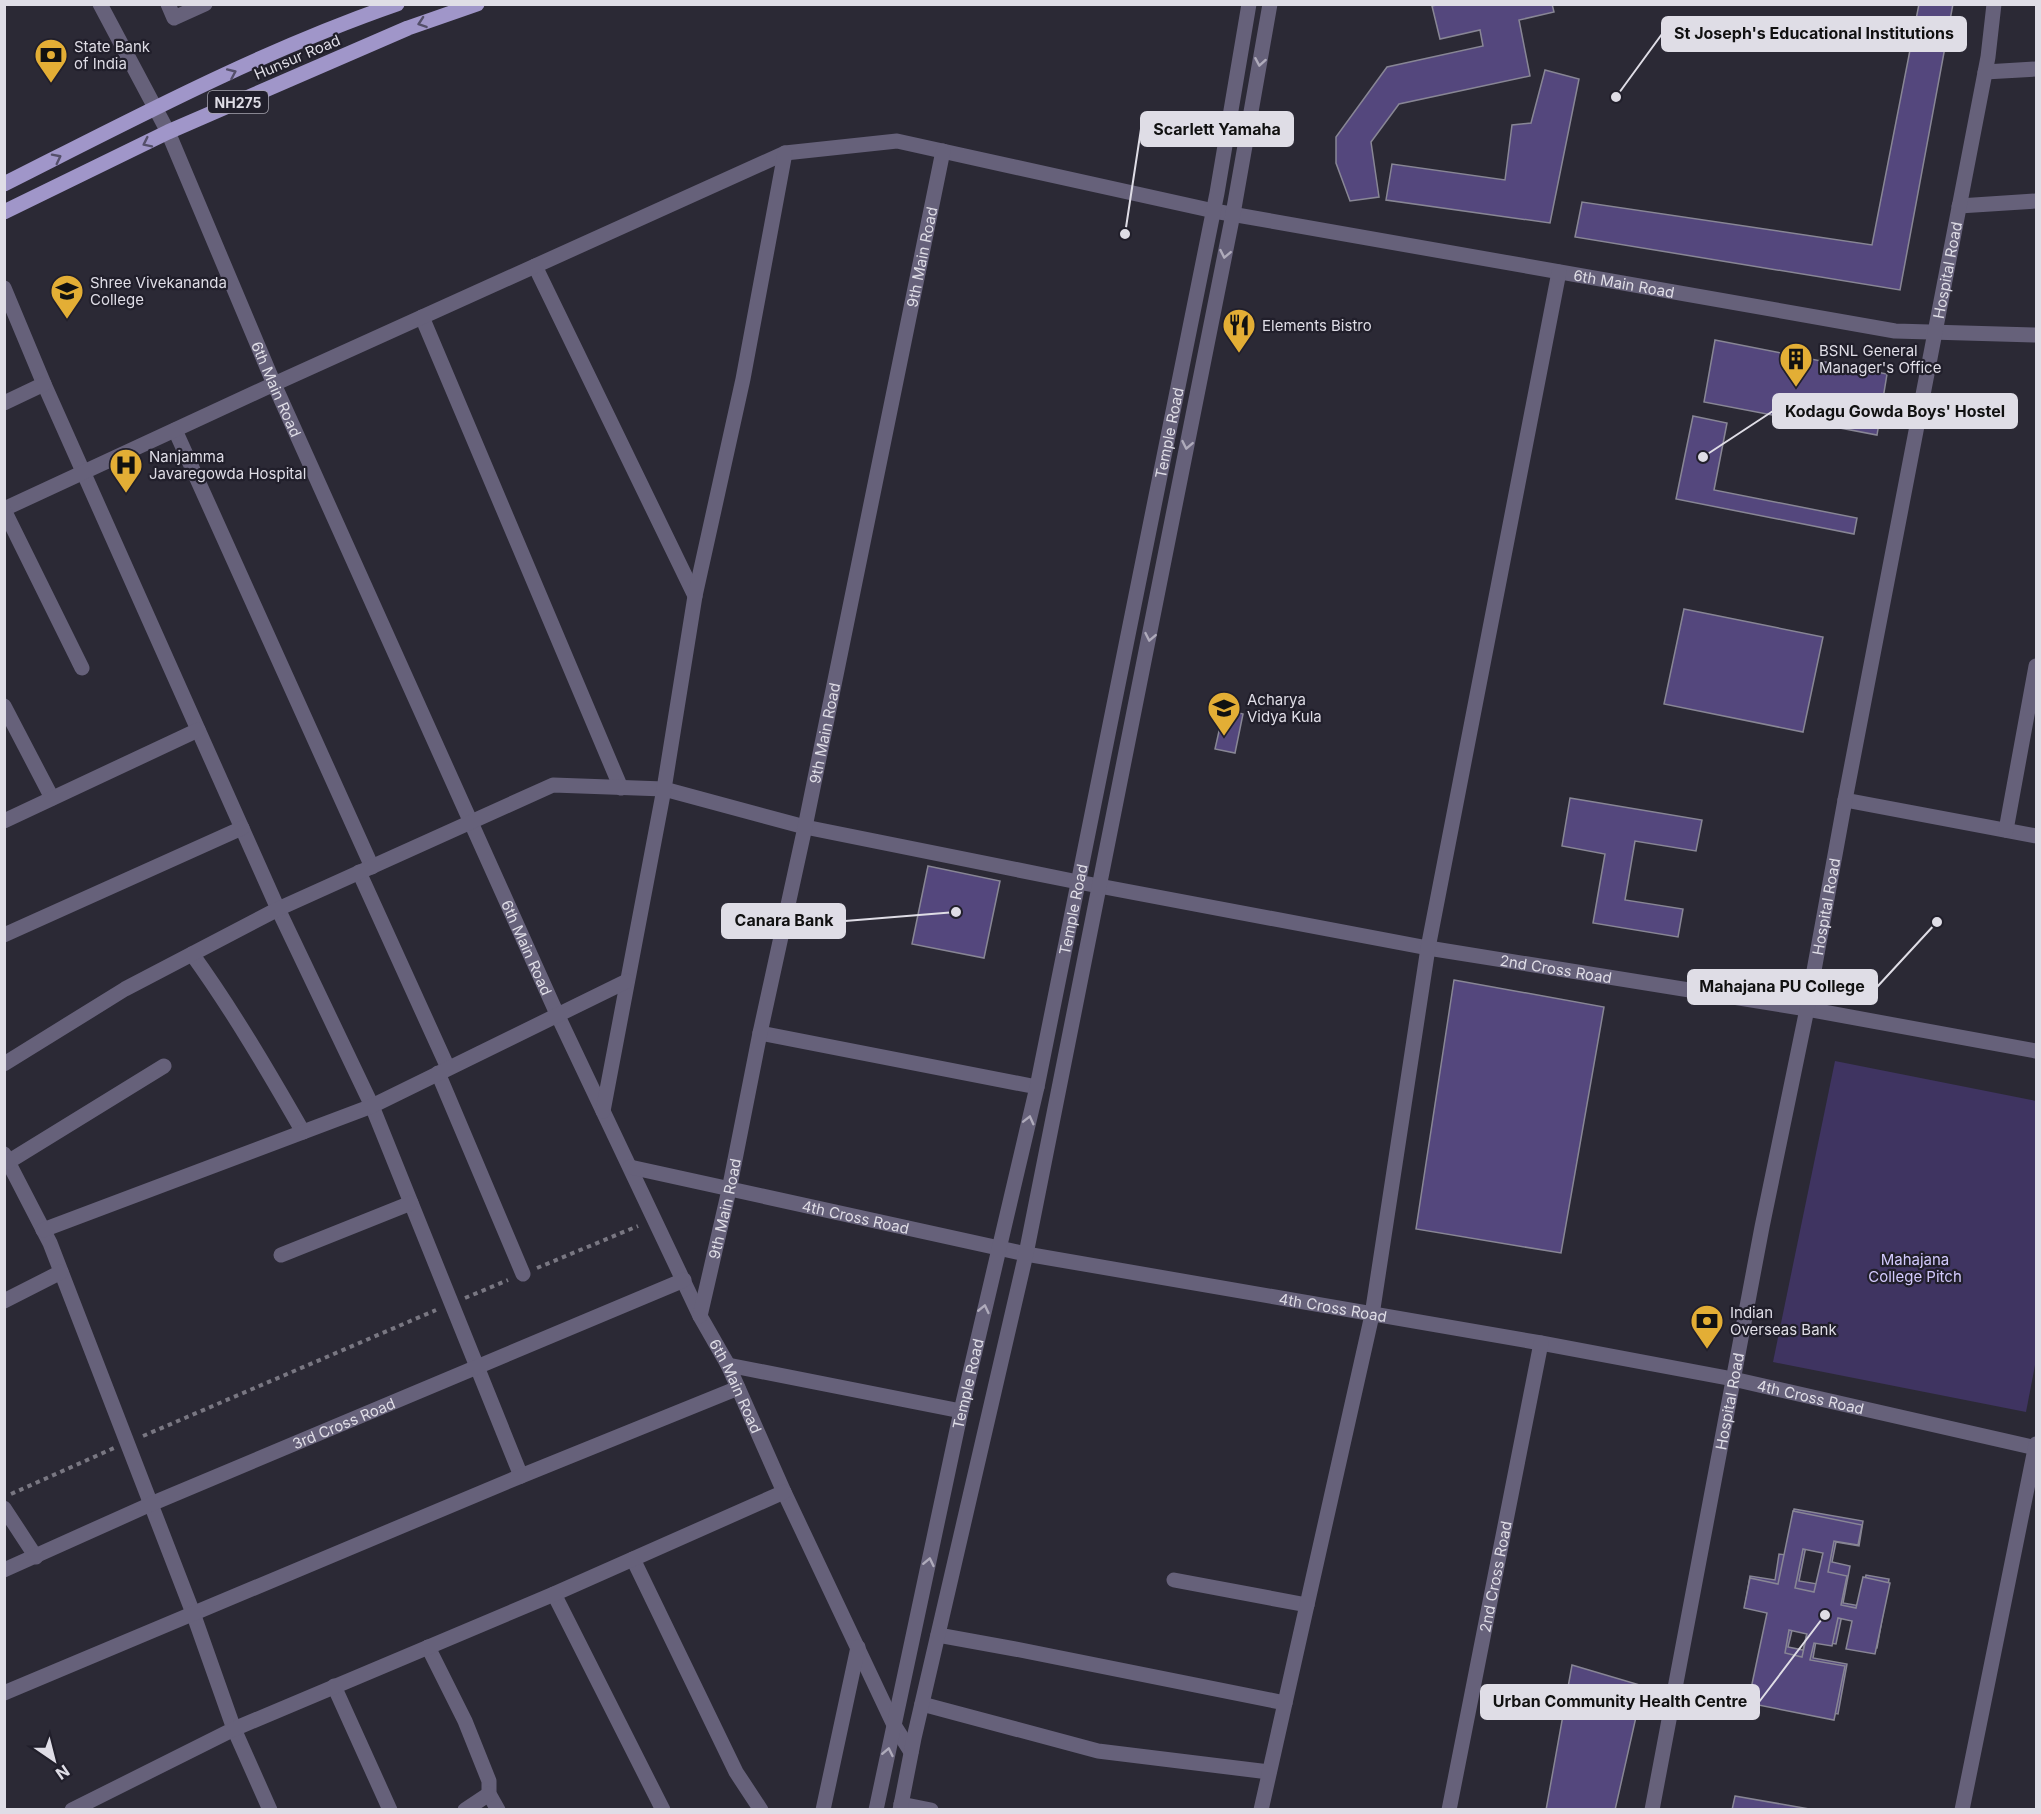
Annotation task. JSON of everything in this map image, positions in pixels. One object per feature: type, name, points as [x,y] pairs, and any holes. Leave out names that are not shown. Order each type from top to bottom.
[{"type":"main road","points":[[4,184],[154,108],[338,25],[397,4]]},
{"type":"main road","name":"Hunsur Road","points":[[4,212],[168,132],[408,28],[477,4]]},
{"type":"street","name":"6th Main Road","points":[[100,4],[168,132],[274,384],[557,1014],[700,1316],[728,1365],[784,1492],[894,1725],[911,1752]]},
{"type":"street","points":[[168,4],[174,18],[205,4]]},
{"type":"street","name":"Temple Road","points":[[876,1809],[961,1411],[1037,1087],[1214,211],[1249,4]]},
{"type":"street","name":"Temple Road","points":[[900,1807],[1026,1254],[1233,214],[1270,4]]},
{"type":"street","name":"Hospital Road","points":[[1652,1809],[1985,72],[1994,4]]},
{"type":"street","points":[[1985,72],[2037,69]]},
{"type":"street","name":"6th Main Road","points":[[4,509],[785,153],[897,141],[1214,211],[1895,331],[2037,335]]},
{"type":"street","name":"9th Main Road","points":[[700,1316],[729,1190],[805,826],[943,151]]},
{"type":"street","points":[[603,1111],[664,789],[695,596],[743,379],[785,153]]},
{"type":"street","points":[[1959,206],[2037,201]]},
{"type":"street","points":[[535,266],[695,596]]},
{"type":"street","points":[[1261,1809],[1372,1315],[1428,948],[1559,272]]},
{"type":"street","points":[[4,288],[83,473],[278,909],[372,1106],[521,1476]]},
{"type":"street","points":[[422,317],[621,788]]},
{"type":"street","points":[[4,403],[44,384]]},
{"type":"street","points":[[176,430],[365,869],[523,1274]]},
{"type":"street","points":[[4,509],[82,668]]},
{"type":"street","points":[[2006,830],[2037,666]]},
{"type":"street","points":[[4,706],[52,798]]},
{"type":"street","points":[[4,820],[198,730]]},
{"type":"street","name":"2nd Cross Road","points":[[4,1064],[124,989],[278,909],[553,786],[664,789],[805,826],[1078,882],[1428,948],[1807,1009],[2037,1051]]},
{"type":"street","points":[[1845,800],[2037,836]]},
{"type":"street","points":[[4,935],[242,828]]},
{"type":"street","points":[[192,954],[256,1048],[303,1132]]},
{"type":"street","points":[[43,1230],[372,1106],[627,981]]},
{"type":"street","points":[[760,1033],[1037,1087]]},
{"type":"street","points":[[164,1066],[6,1158],[43,1230],[61,1272],[194,1613],[234,1729],[270,1809]]},
{"type":"street","name":"4th Cross Road","points":[[630,1167],[998,1249],[1541,1343],[1733,1379],[2036,1447]]},
{"type":"street","points":[[281,1254],[411,1203]]},
{"type":"street","points":[[4,1301],[61,1272]]},
{"type":"street","name":"3rd Cross Road","points":[[4,1570],[151,1504],[684,1280]]},
{"type":"street","name":"2nd Cross Road","points":[[1449,1809],[1541,1343]]},
{"type":"street","points":[[728,1365],[961,1411]]},
{"type":"street","points":[[4,1693],[521,1476],[738,1388]]},
{"type":"street","points":[[1962,1809],[2036,1447]]},
{"type":"street","points":[[72,1809],[234,1729],[554,1594],[784,1492]]},
{"type":"street","points":[[4,1508],[36,1557]]},
{"type":"street","points":[[633,1559],[736,1772],[761,1809]]},
{"type":"street","points":[[1174,1580],[1307,1605]]},
{"type":"street","points":[[554,1594],[663,1809]]},
{"type":"street","points":[[938,1635],[1285,1703]]},
{"type":"street","points":[[428,1647],[465,1721],[489,1781],[489,1794],[498,1809]]},
{"type":"street","points":[[823,1809],[858,1647]]},
{"type":"street","points":[[334,1686],[390,1809]]},
{"type":"street","points":[[922,1704],[1098,1751],[1269,1772]]},
{"type":"street","points":[[465,1809],[489,1794]]},
{"type":"street","points":[[900,1807],[931,1809]]},
{"type":"path","points":[[4,1497],[452,1303],[655,1219]]},
{"type":"green space","name":"Mahajana College Pitch","points":[[1835,1061],[2036,1101],[2036,1360],[2026,1412],[1773,1362]]},
{"type":"building","points":[[1440,4],[1552,4],[1554,12],[1519,20],[1530,76],[1399,104],[1371,142],[1379,197],[1350,201],[1336,163],[1336,137],[1387,67],[1483,46],[1480,30],[1440,39],[1432,6]]},
{"type":"building","points":[[1919,4],[1953,4],[1900,290],[1575,237],[1582,202],[1872,245]]},
{"type":"building","points":[[1545,70],[1579,79],[1550,223],[1386,200],[1392,164],[1505,180],[1512,125],[1531,123]]},
{"type":"building","name":"BSNL General Manager's Office","points":[[1715,340],[1887,374],[1877,435],[1704,402]]},
{"type":"building","points":[[1693,416],[1727,423],[1714,490],[1857,518],[1854,534],[1676,499]]},
{"type":"building","points":[[1684,609],[1823,637],[1803,732],[1664,704]]},
{"type":"building","points":[[1224,709],[1243,714],[1235,753],[1215,749]]},
{"type":"building","points":[[1570,798],[1702,820],[1696,851],[1635,841],[1625,900],[1683,909],[1678,937],[1593,923],[1605,854],[1562,846]]},
{"type":"building","points":[[928,866],[1000,881],[984,958],[912,944]]},
{"type":"building","points":[[1454,980],[1604,1007],[1561,1253],[1416,1229]]},
{"type":"building","points":[[1794,1509],[1863,1521],[1859,1546],[1836,1542],[1832,1562],[1850,1566],[1843,1603],[1860,1606],[1866,1575],[1889,1579],[1877,1648],[1851,1644],[1857,1613],[1843,1610],[1836,1644],[1816,1641],[1813,1658],[1847,1664],[1838,1714],[1775,1703],[1784,1653],[1761,1649],[1768,1611],[1745,1607],[1750,1576],[1775,1580],[1779,1554],[1786,1555]],"holes":[[[1806,1546],[1824,1549],[1817,1584],[1799,1581]],[[1793,1626],[1808,1629],[1803,1650],[1788,1647]]]},
{"type":"building","points":[[1793,1511],[1862,1525],[1858,1545],[1834,1541],[1828,1572],[1847,1576],[1841,1605],[1856,1608],[1863,1577],[1890,1583],[1875,1654],[1846,1649],[1852,1621],[1838,1618],[1832,1646],[1814,1643],[1810,1660],[1845,1666],[1834,1720],[1748,1703],[1767,1613],[1744,1608],[1750,1578],[1778,1584]],"holes":[[[1803,1549],[1823,1553],[1814,1592],[1795,1588]],[[1789,1630],[1807,1634],[1802,1657],[1785,1653]]]},
{"type":"building","points":[[1572,1665],[1643,1686],[1615,1810],[1546,1810]]},
{"type":"building","points":[[1735,1796],[1815,1810],[1732,1810]]},
{"type":"place","name":"State Bank of India","points":[[51,84]]},
{"type":"place","name":"St Joseph's Educational Institutions","points":[[1616,97]]},
{"type":"place","name":"Scarlett Yamaha","points":[[1125,234]]},
{"type":"place","name":"Shree Vivekananda College","points":[[67,320]]},
{"type":"place","name":"Elements Bistro","points":[[1239,354]]},
{"type":"place","name":"BSNL General Manager's Office","points":[[1796,388]]},
{"type":"place","name":"Kodagu Gowda Boys' Hostel","points":[[1703,457]]},
{"type":"place","name":"Nanjamma Javaregowda Hospital","points":[[126,494]]},
{"type":"place","name":"Acharya Vidya Kula","points":[[1224,737]]},
{"type":"place","name":"Canara Bank","points":[[956,912]]},
{"type":"place","name":"Mahajana PU College","points":[[1937,922]]},
{"type":"place","name":"Indian Overseas Bank","points":[[1707,1350]]},
{"type":"place","name":"Urban Community Health Centre","points":[[1825,1615]]}]
